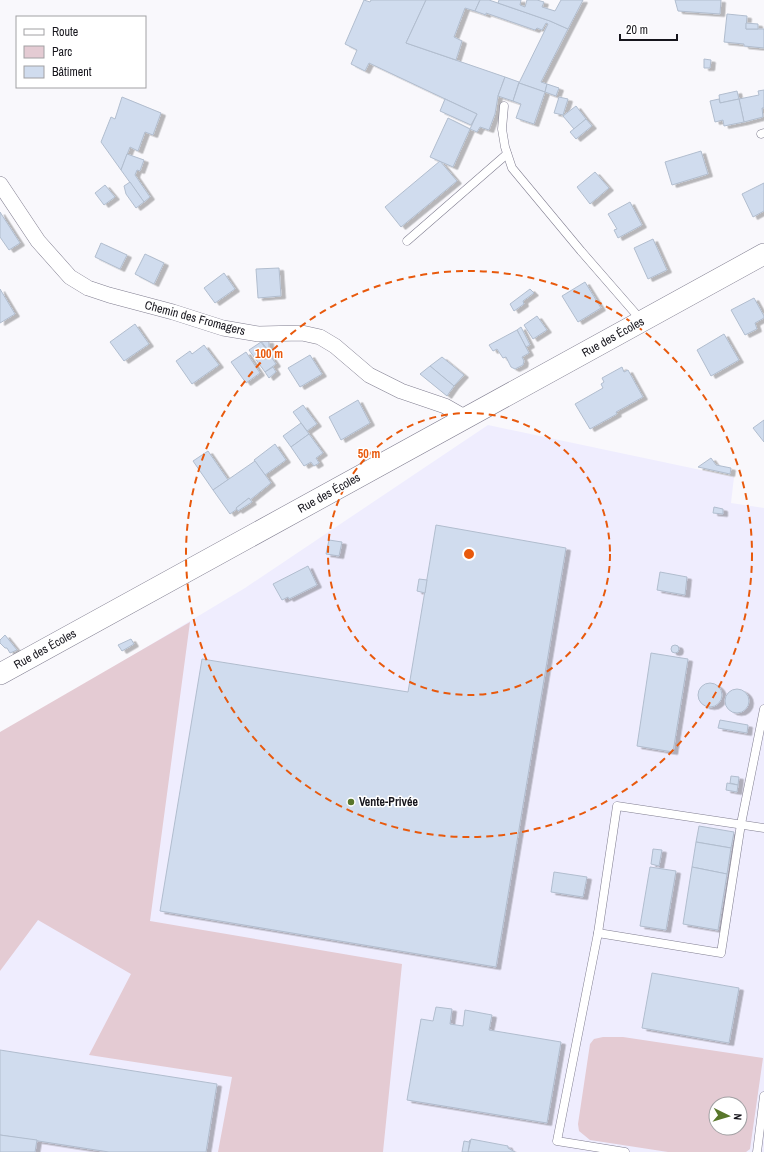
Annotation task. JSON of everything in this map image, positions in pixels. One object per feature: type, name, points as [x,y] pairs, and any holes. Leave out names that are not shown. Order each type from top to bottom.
[{"type":"street","name":"Chemin des Fromagers","points":[[0,184],[38,241],[70,277],[88,288],[223,328],[258,334],[302,334],[320,337],[335,346],[356,366],[375,379],[401,391],[445,406],[466,418]]},
{"type":"street","name":"Rue des Écoles","points":[[0,674],[764,254]]},
{"type":"lane","points":[[504,106],[502,129],[507,154],[512,168],[642,321]]},
{"type":"lane","points":[[407,241],[507,154]]},
{"type":"lane","points":[[598,933],[721,953],[741,824],[764,709]]},
{"type":"lane","points":[[625,1152],[557,1141],[598,933],[617,806],[764,828]]},
{"type":"lane","points":[[757,1152],[764,1096]]},
{"type":"shaded area","points":[[488,425],[734,477],[731,503],[764,508],[764,1152],[0,1152],[0,735],[245,588]]},
{"type":"green space","points":[[190,622],[150,921],[402,964],[383,1152],[218,1152],[232,1077],[89,1055],[131,974],[38,920],[0,971],[0,732]]},
{"type":"green space","points":[[603,1037],[623,1037],[763,1058],[750,1149],[746,1152],[668,1152],[590,1140],[579,1131],[578,1124],[590,1044],[594,1039]]},
{"type":"building","points":[[364,0],[370,2],[371,0],[426,0],[406,43],[505,77],[498,96],[495,114],[489,130],[480,127],[477,132],[470,129],[477,114],[369,63],[365,71],[351,64],[357,50],[345,44]]},
{"type":"building","points":[[426,0],[480,0],[475,11],[465,8],[454,37],[462,41],[456,60],[406,43]]},
{"type":"building","points":[[480,0],[489,0],[550,21],[568,29],[541,82],[547,84],[545,92],[519,83],[548,24],[546,23],[542,30],[537,28],[535,30],[486,13],[486,15],[475,11]]},
{"type":"building","points":[[499,0],[521,0],[520,5],[525,7],[527,0],[537,0],[544,2],[542,7],[555,11],[561,0],[583,0],[568,29],[550,21],[498,3]]},
{"type":"building","points":[[675,0],[721,0],[720,14],[678,11]]},
{"type":"building","points":[[727,14],[747,16],[746,29],[764,29],[764,48],[724,42]]},
{"type":"building","points":[[746,23],[758,24],[758,29],[746,29]]},
{"type":"building","points":[[704,59],[711,60],[710,68],[704,68]]},
{"type":"building","points":[[505,77],[519,82],[513,101],[498,96]]},
{"type":"building","points":[[519,83],[545,92],[534,124],[516,118],[521,104],[513,101]]},
{"type":"building","points":[[547,84],[559,88],[556,96],[545,92]]},
{"type":"building","points":[[764,90],[764,108],[762,108],[763,117],[744,122],[739,99],[759,95],[758,91]]},
{"type":"building","points":[[737,91],[739,99],[720,103],[719,95]]},
{"type":"building","points":[[122,97],[161,113],[153,135],[145,132],[138,151],[130,147],[121,170],[101,142],[111,117],[115,119]]},
{"type":"building","points":[[559,97],[568,99],[563,115],[554,113]]},
{"type":"building","points":[[445,99],[477,114],[471,125],[440,111]]},
{"type":"building","points":[[719,99],[720,103],[739,99],[744,122],[724,126],[723,120],[715,122],[710,101]]},
{"type":"building","points":[[576,106],[586,119],[574,129],[563,116]]},
{"type":"building","points":[[448,118],[470,129],[453,167],[430,157]]},
{"type":"building","points":[[586,119],[592,126],[576,139],[570,132]]},
{"type":"building","points":[[701,151],[708,174],[672,185],[665,162]]},
{"type":"building","points":[[127,154],[144,160],[140,171],[137,170],[135,175],[150,197],[144,202],[121,170]]},
{"type":"building","points":[[440,161],[457,181],[401,227],[385,207]]},
{"type":"building","points":[[595,172],[609,188],[590,204],[577,187]]},
{"type":"building","points":[[130,182],[144,202],[136,208],[126,194],[124,186]]},
{"type":"building","points":[[764,183],[764,211],[753,217],[742,194]]},
{"type":"building","points":[[105,185],[115,197],[104,205],[95,193]]},
{"type":"building","points":[[630,202],[642,225],[618,238],[614,230],[617,229],[608,214]]},
{"type":"building","points":[[0,212],[20,243],[9,250],[0,237]]},
{"type":"building","points":[[653,239],[667,270],[648,279],[634,248]]},
{"type":"building","points":[[101,243],[127,255],[120,269],[95,257]]},
{"type":"building","points":[[145,254],[164,263],[154,284],[135,274]]},
{"type":"building","points":[[279,268],[281,296],[258,298],[256,269]]},
{"type":"building","points":[[224,273],[235,289],[215,303],[204,288]]},
{"type":"building","points":[[585,282],[601,308],[578,322],[562,296]]},
{"type":"building","points":[[0,289],[15,314],[0,323]]},
{"type":"building","points":[[530,289],[534,293],[523,301],[524,304],[514,311],[510,304]]},
{"type":"building","points":[[754,298],[764,318],[755,323],[757,329],[745,335],[731,310]]},
{"type":"building","points":[[537,316],[547,330],[533,339],[524,325]]},
{"type":"building","points":[[135,324],[149,344],[124,361],[110,342]]},
{"type":"building","points":[[521,327],[530,345],[526,347],[517,330]]},
{"type":"building","points":[[517,330],[529,353],[522,357],[524,361],[523,365],[515,369],[511,367],[506,357],[503,358],[497,349],[493,351],[489,345]]},
{"type":"building","points":[[724,334],[739,360],[711,376],[697,350]]},
{"type":"building","points":[[261,341],[269,341],[269,349],[267,349]]},
{"type":"building","points":[[261,342],[276,364],[265,372],[249,350]]},
{"type":"building","points":[[204,345],[219,365],[192,384],[176,361],[190,351],[192,354]]},
{"type":"building","points":[[246,352],[260,373],[246,383],[231,362]]},
{"type":"building","points":[[310,355],[322,374],[300,387],[288,368]]},
{"type":"building","points":[[442,357],[464,375],[454,386],[430,366]]},
{"type":"building","points":[[430,366],[454,386],[447,396],[420,374]]},
{"type":"building","points":[[273,367],[276,372],[269,378],[265,372]]},
{"type":"building","points":[[622,367],[624,372],[628,370],[643,397],[590,429],[575,404],[603,388],[601,384],[604,382],[602,378]]},
{"type":"building","points":[[358,400],[370,423],[341,440],[329,417]]},
{"type":"building","points":[[303,405],[317,424],[307,431],[293,412]]},
{"type":"building","points":[[764,420],[764,442],[753,428]]},
{"type":"building","points":[[301,423],[309,434],[291,447],[283,436]]},
{"type":"building","points":[[309,434],[323,453],[316,458],[319,463],[314,466],[311,462],[304,466],[291,447]]},
{"type":"building","points":[[275,444],[286,460],[265,475],[254,460]]},
{"type":"building","points":[[208,451],[228,480],[213,490],[193,461]]},
{"type":"building","points":[[711,458],[716,465],[731,468],[730,474],[698,467]]},
{"type":"building","points":[[255,461],[271,483],[250,500],[249,498],[230,514],[213,490]]},
{"type":"building","points":[[249,498],[252,502],[238,511],[236,508]]},
{"type":"building","points":[[714,507],[723,509],[723,514],[713,513]]},
{"type":"building","name":"Vente-Privée","points":[[436,525],[566,548],[496,967],[160,911],[202,659],[408,692]]},
{"type":"building","points":[[329,540],[342,542],[339,556],[326,554]]},
{"type":"building","points":[[308,566],[317,585],[289,599],[288,597],[282,600],[273,584]]},
{"type":"building","points":[[660,572],[687,577],[685,595],[657,590]]},
{"type":"building","points":[[419,579],[427,580],[425,593],[417,591]]},
{"type":"building","points":[[5,635],[17,650],[10,653],[7,648],[0,643],[0,640]]},
{"type":"building","points":[[131,639],[134,644],[122,651],[118,645]]},
{"type":"building","points":[[675,645],[678,646],[678,652],[675,653],[672,652],[671,649],[672,646]]},
{"type":"building","points":[[651,653],[688,659],[673,752],[637,746]]},
{"type":"building","points":[[710,683],[715,684],[721,690],[721,700],[715,706],[710,707],[705,706],[699,700],[698,695],[699,690],[705,684]]},
{"type":"building","points":[[737,689],[746,692],[749,701],[746,710],[737,713],[728,710],[725,701],[728,692]]},
{"type":"building","points":[[720,720],[748,725],[747,733],[718,728]]},
{"type":"building","points":[[731,776],[739,777],[738,785],[730,783]]},
{"type":"building","points":[[727,783],[738,785],[737,792],[726,790]]},
{"type":"building","points":[[699,826],[734,832],[731,848],[696,842]]},
{"type":"building","points":[[696,842],[731,848],[727,874],[692,867]]},
{"type":"building","points":[[653,849],[662,850],[659,866],[651,864]]},
{"type":"building","points":[[650,867],[676,871],[666,930],[640,926]]},
{"type":"building","points":[[692,867],[727,874],[718,930],[683,924]]},
{"type":"building","points":[[554,872],[587,877],[583,897],[551,892]]},
{"type":"building","points":[[652,973],[739,988],[729,1043],[642,1028]]},
{"type":"building","points":[[436,1007],[452,1009],[450,1024],[463,1026],[465,1010],[492,1015],[489,1030],[561,1042],[547,1123],[407,1100],[421,1019],[433,1021]]},
{"type":"building","points":[[0,1050],[217,1084],[206,1152],[109,1152],[0,1135]]},
{"type":"building","points":[[0,1135],[37,1140],[35,1152],[0,1152]]},
{"type":"building","points":[[471,1139],[508,1146],[508,1148],[515,1152],[468,1152]]},
{"type":"building","points":[[470,1140],[468,1152],[462,1152],[464,1141],[469,1142]]},
{"type":"place","name":"Vente-Privée","points":[[351,802]]}]
